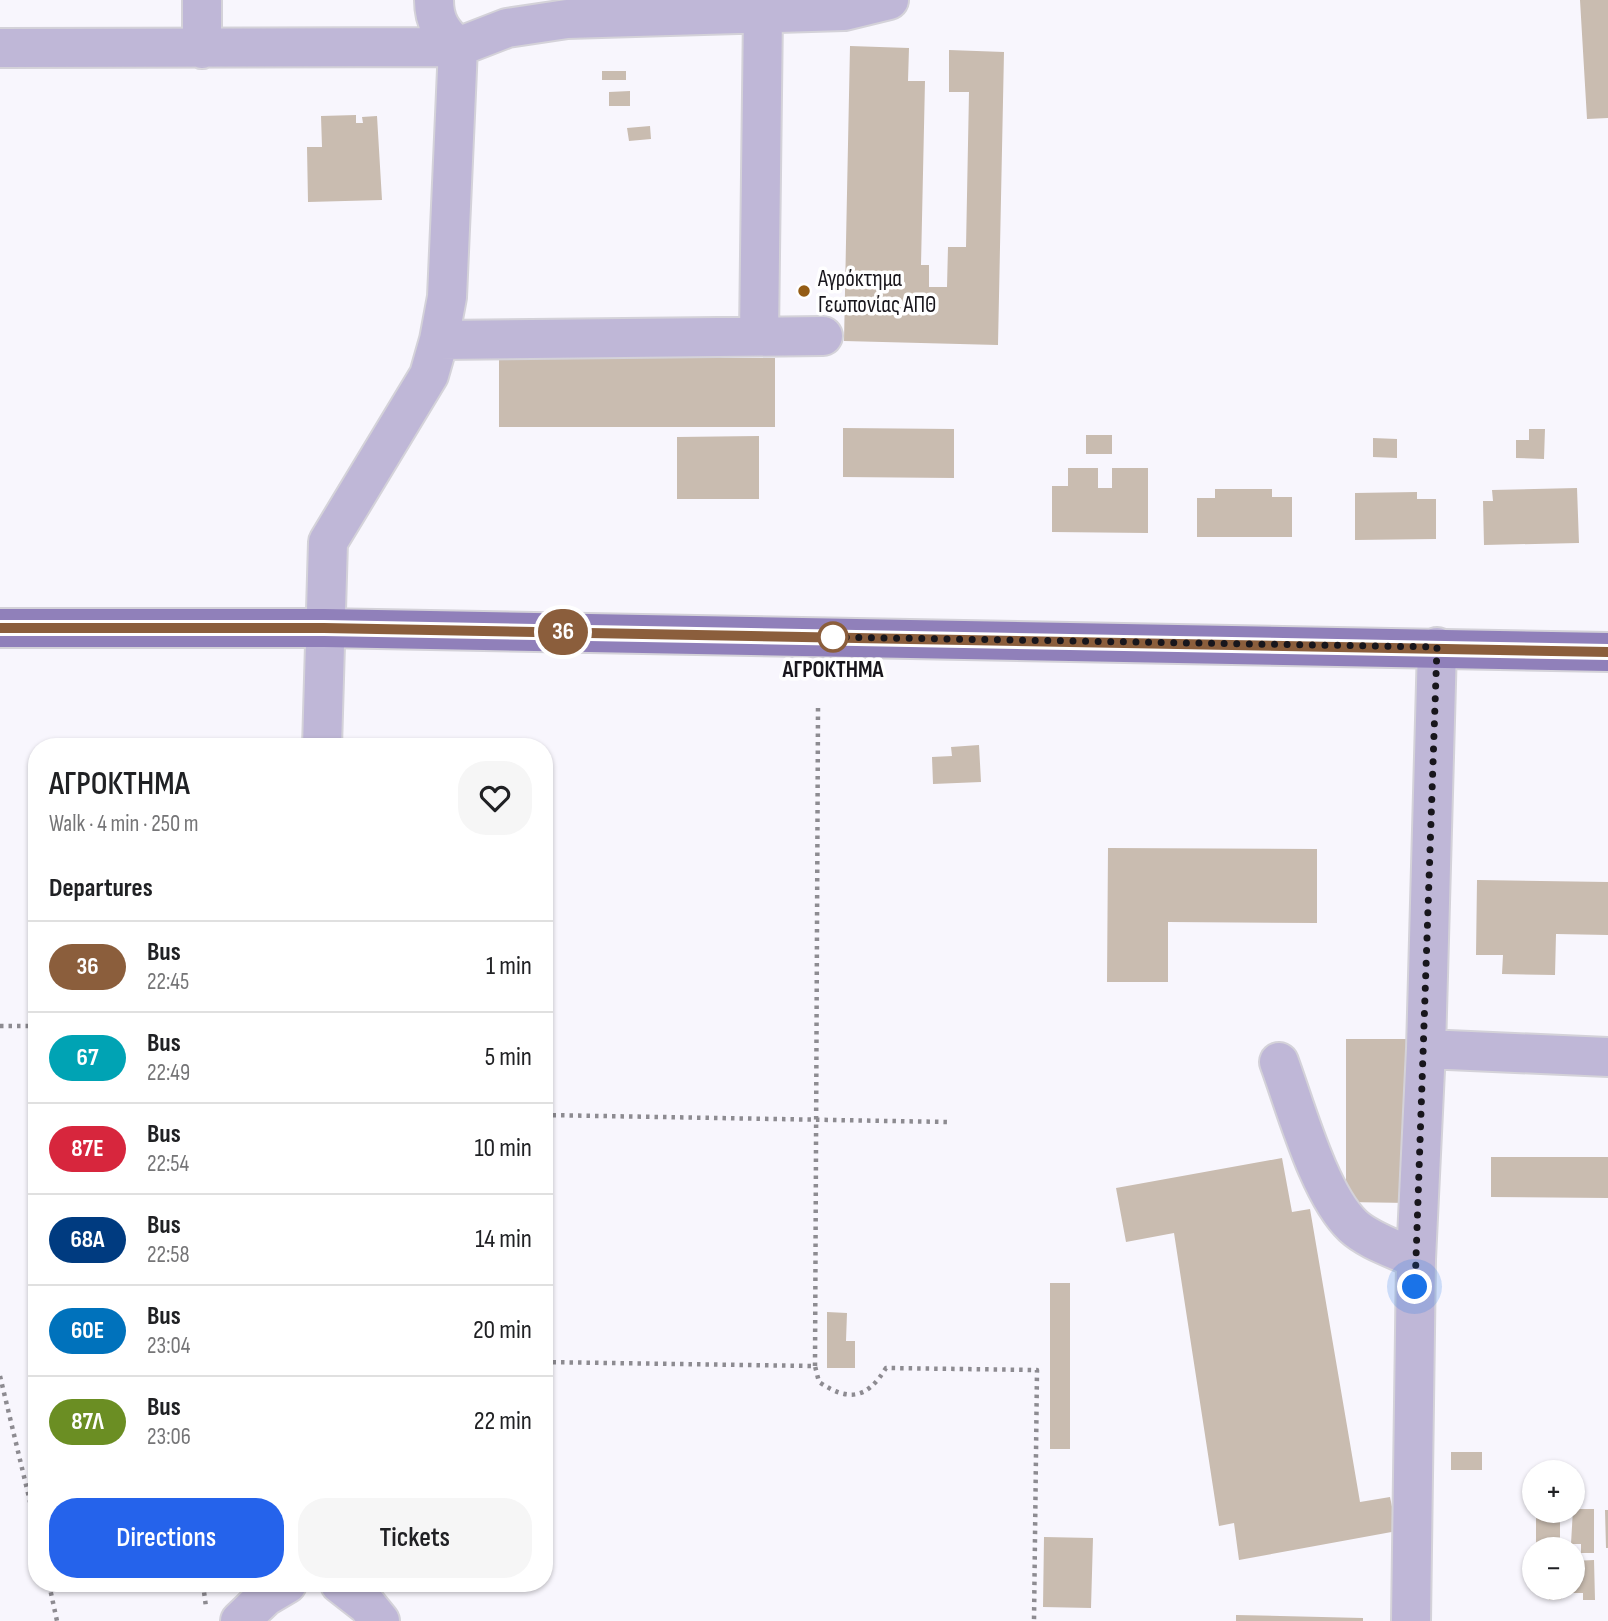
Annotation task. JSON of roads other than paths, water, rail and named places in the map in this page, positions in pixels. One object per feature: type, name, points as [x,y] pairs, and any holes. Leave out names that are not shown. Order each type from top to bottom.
[{"type":"main road","points":[[0,628],[324,628],[1608,652]]},
{"type":"street","points":[[202,0],[202,49]]},
{"type":"street","points":[[434,0],[434,13],[441,32],[458,47]]},
{"type":"street","points":[[0,48],[458,47],[507,28],[567,19],[844,11],[889,0]]},
{"type":"street","points":[[759,336],[763,13]]},
{"type":"street","points":[[323,738],[328,542],[429,375],[439,340],[447,298],[458,47]]},
{"type":"street","points":[[439,340],[823,336]]},
{"type":"street","points":[[1411,1621],[1416,1259],[1426,1049],[1437,647]]},
{"type":"street","points":[[1426,1049],[1608,1057]]},
{"type":"street","points":[[1279,1062],[1326,1185],[1339,1211],[1356,1228],[1416,1259]]},
{"type":"street","points":[[223,1615],[273,1592]]},
{"type":"street","points":[[350,1592],[367,1605],[380,1621]]},
{"type":"place","name":"Αγρόκτημα Γεωπονίας ΑΠΘ","points":[[804,291]]},
{"type":"place","name":"ΑΓΡΟΚΤΗΜΑ","points":[[833,637]]}]
